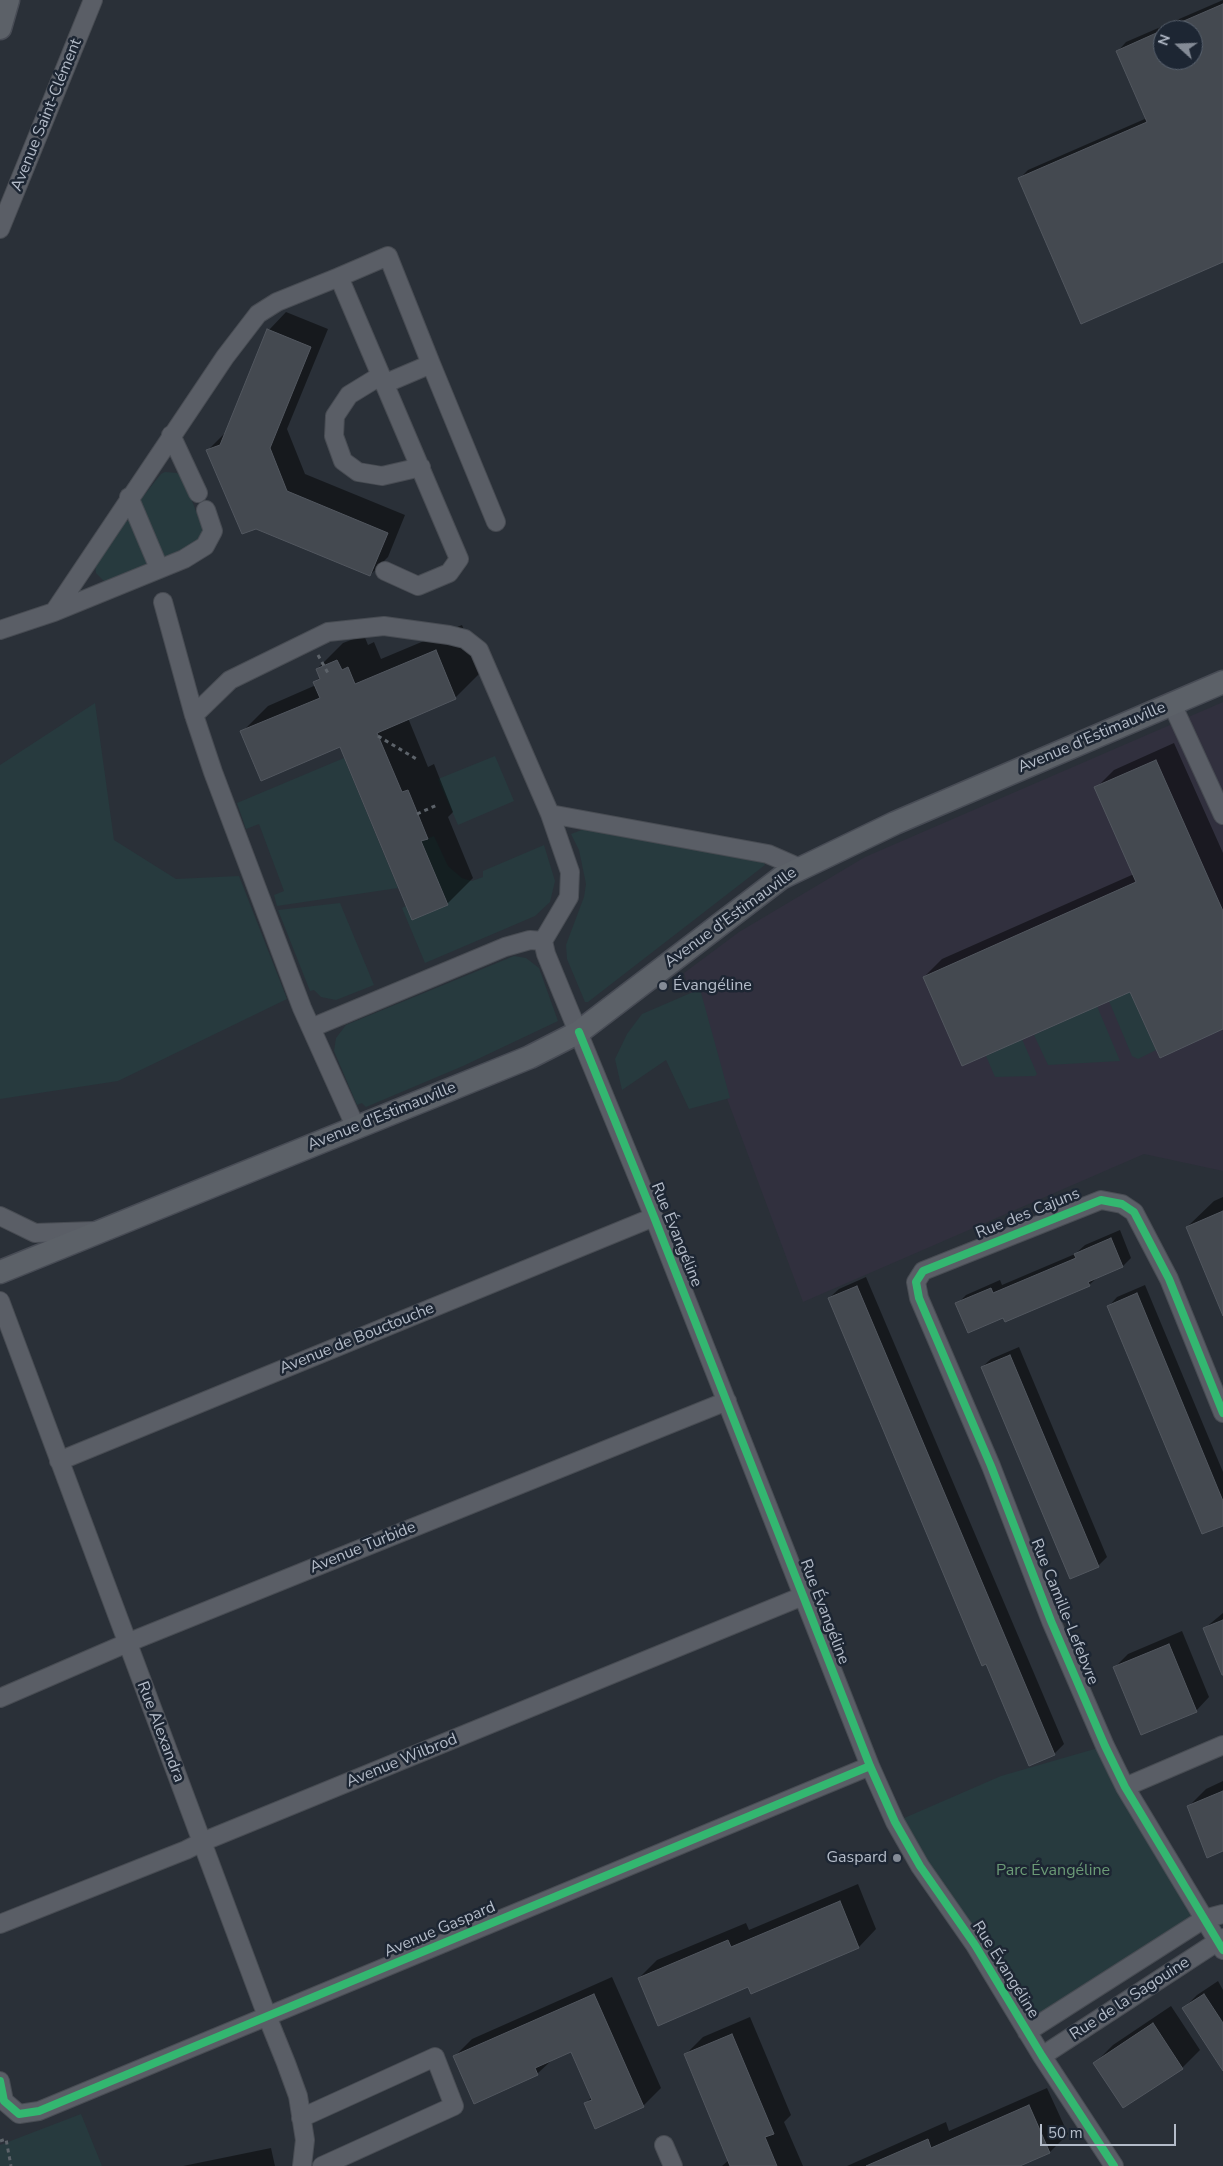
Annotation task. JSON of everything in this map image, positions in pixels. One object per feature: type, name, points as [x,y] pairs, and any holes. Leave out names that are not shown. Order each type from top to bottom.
[{"type":"main road","points":[[0,28],[8,0]]},
{"type":"main road","name":"Avenue d'Estimauville","points":[[0,1272],[530,1057],[579,1032],[781,878],[895,823],[1223,682]]},
{"type":"street","name":"Avenue Saint-Clément","points":[[0,230],[94,0]]},
{"type":"street","points":[[54,612],[172,434],[225,357],[258,314],[277,302],[388,256],[496,522]]},
{"type":"street","points":[[339,277],[459,559],[449,573],[418,586],[385,571]]},
{"type":"street","points":[[421,467],[382,476],[358,472],[343,461],[334,436],[335,416],[349,395],[382,380],[431,364]]},
{"type":"street","points":[[172,434],[198,493]]},
{"type":"street","points":[[129,497],[159,568]]},
{"type":"street","points":[[0,630],[54,612],[184,558],[205,546],[213,531],[206,510]]},
{"type":"street","points":[[163,602],[194,715],[213,772],[311,1028],[356,1128]]},
{"type":"street","points":[[194,715],[230,680],[328,632],[384,626],[449,634],[465,639],[479,650],[550,814],[570,872],[571,884],[569,897],[543,941],[530,940],[505,947],[311,1028]]},
{"type":"street","points":[[1172,704],[1223,816]]},
{"type":"street","points":[[550,814],[768,854],[800,868]]},
{"type":"street","name":"Rue Évangéline","points":[[543,941],[562,996],[579,1032],[654,1217],[870,1766],[903,1837],[920,1866],[975,1945],[1042,2056],[1114,2166]]},
{"type":"street","name":"Rue des Cajuns","points":[[923,1271],[1100,1200],[1122,1204],[1134,1212],[1169,1279],[1223,1413]]},
{"type":"street","points":[[0,1216],[36,1233],[105,1230]]},
{"type":"street","name":"Avenue de Bouctouche","points":[[59,1461],[654,1217]]},
{"type":"street","name":"Rue Camille-Lefebvre","points":[[923,1271],[916,1282],[919,1298],[992,1466],[1051,1621],[1105,1746],[1126,1787],[1204,1919],[1221,1943]]},
{"type":"street","name":"Rue Alexandra","points":[[0,1301],[298,2096],[305,2140],[302,2166]]},
{"type":"street","name":"Avenue Turbide","points":[[0,1698],[127,1642],[727,1401]]},
{"type":"street","name":"Avenue Wilbrod","points":[[0,1924],[186,1850],[803,1596]]},
{"type":"street","points":[[1126,1787],[1223,1745]]},
{"type":"street","name":"Avenue Gaspard","points":[[0,2081],[4,2101],[19,2114],[38,2111],[870,1766]]},
{"type":"street","name":"Rue de la Sagouine","points":[[1027,2032],[1204,1919],[1223,1914]]},
{"type":"street","name":"Rue de la Sagouine","points":[[1042,2056],[1221,1943]]},
{"type":"street","points":[[301,2118],[435,2057],[454,2106],[321,2166],[302,2166]]},
{"type":"street","points":[[664,2145],[673,2166]]},
{"type":"path","points":[[311,641],[329,675]]},
{"type":"path","points":[[378,736],[418,760]]},
{"type":"path","points":[[417,814],[437,805]]},
{"type":"path","points":[[0,2141],[6,2139],[11,2166]]},
{"type":"shaded area","points":[[1223,702],[1223,1171],[1144,1154],[803,1302],[704,1037],[684,973],[739,932],[865,857]]},
{"type":"green space","points":[[165,472],[177,473],[183,478],[203,529],[201,538],[170,558],[163,557],[140,505],[141,499],[161,474]]},
{"type":"green space","points":[[132,521],[150,566],[109,582],[104,581],[96,573],[95,563],[123,523]]},
{"type":"green space","points":[[95,703],[114,840],[176,879],[239,876],[287,999],[118,1081],[0,1099],[0,765]]},
{"type":"green space","points":[[495,756],[514,801],[458,825],[438,779]]},
{"type":"green space","points":[[344,758],[398,888],[277,906],[274,895],[284,891],[259,824],[246,829],[237,803]]},
{"type":"green space","points":[[587,828],[762,859],[765,865],[588,1002],[585,1002],[567,959],[566,945],[584,897],[586,884],[579,850],[571,834]]},
{"type":"green space","points":[[434,836],[448,866],[462,878],[472,881],[483,877],[483,871],[544,845],[555,881],[550,902],[535,916],[425,963],[402,908],[406,906],[412,920],[448,905],[421,841]]},
{"type":"green space","points":[[340,903],[374,985],[336,1000],[321,997],[314,990],[310,991],[278,910]]},
{"type":"green space","points":[[514,956],[526,958],[539,968],[558,1021],[463,1066],[366,1107],[362,1103],[357,1105],[334,1051],[336,1038],[346,1025]]},
{"type":"green space","points":[[700,989],[730,1098],[689,1109],[666,1060],[622,1090],[615,1059],[627,1034],[642,1014]]},
{"type":"green space","points":[[1130,992],[1156,1050],[1138,1059],[1132,1056],[1109,1001]]},
{"type":"green space","points":[[1097,1006],[1120,1061],[1048,1065],[1034,1035]]},
{"type":"green space","points":[[1022,1039],[1037,1074],[1035,1076],[995,1077],[986,1056]]},
{"type":"green space","name":"Parc Évangéline","points":[[1105,1746],[1204,1919],[1027,2032],[895,1822],[1001,1776]]},
{"type":"green space","points":[[81,2114],[102,2166],[0,2166],[0,2145]]},
{"type":"building","points":[[1223,4],[1223,262],[1081,324],[1018,178],[1147,122],[1116,51],[1153,34],[1153,70],[1203,70],[1203,20],[1186,20]]},
{"type":"building","points":[[267,329],[311,347],[270,448],[287,491],[388,533],[370,576],[256,529],[242,534],[206,450],[220,445]]},
{"type":"building","points":[[436,650],[456,699],[377,733],[402,792],[408,790],[428,839],[421,841],[448,905],[412,920],[340,747],[261,781],[240,731],[320,698],[313,682],[320,679],[316,669],[337,660],[342,670],[348,667],[355,684]]},
{"type":"building","points":[[1156,760],[1223,911],[1223,1029],[1160,1058],[1130,992],[962,1066],[923,977],[1136,882],[1094,787]]},
{"type":"building","points":[[1223,1211],[1223,1316],[1186,1227]]},
{"type":"building","points":[[1111,1238],[1123,1267],[1088,1282],[1090,1286],[1005,1322],[1003,1318],[968,1333],[955,1303],[991,1288],[993,1293],[1076,1258],[1074,1254]]},
{"type":"building","points":[[857,1286],[1055,1755],[1029,1766],[986,1664],[982,1666],[828,1298]]},
{"type":"building","points":[[1137,1293],[1223,1501],[1223,1526],[1202,1534],[1107,1306]]},
{"type":"building","points":[[1010,1355],[1099,1567],[1070,1579],[981,1367]]},
{"type":"building","points":[[1223,1620],[1223,1675],[1222,1675],[1203,1628]]},
{"type":"building","points":[[1169,1644],[1197,1712],[1141,1735],[1113,1667]]},
{"type":"building","points":[[1223,1791],[1223,1851],[1207,1858],[1187,1806]]},
{"type":"building","points":[[840,1901],[859,1948],[751,1994],[748,1987],[658,2026],[638,1978],[728,1940],[731,1947]]},
{"type":"building","points":[[594,1994],[644,2107],[595,2129],[584,2103],[592,2100],[571,2052],[535,2068],[538,2075],[474,2104],[453,2056]]},
{"type":"building","points":[[1204,1994],[1223,2023],[1223,2071],[1182,2008]]},
{"type":"building","points":[[1153,2023],[1183,2069],[1123,2108],[1093,2063]]},
{"type":"building","points":[[732,2034],[774,2134],[765,2137],[777,2166],[730,2166],[684,2054]]},
{"type":"building","points":[[1029,2105],[1050,2153],[1020,2166],[866,2166],[928,2139],[931,2148]]},
{"type":"cycle path","points":[[579,1032],[654,1217],[870,1766],[895,1822],[920,1866],[975,1945],[1042,2056],[1114,2166]]},
{"type":"cycle path","points":[[1223,1413],[1169,1279],[1134,1212],[1122,1204],[1101,1200],[923,1271],[916,1282],[919,1298],[991,1466],[1051,1621],[1105,1746],[1125,1787],[1223,1950]]},
{"type":"cycle path","points":[[0,2081],[4,2101],[19,2114],[39,2111],[870,1766]]},
{"type":"place","name":"Évangéline","points":[[663,986]]},
{"type":"place","name":"Gaspard","points":[[897,1858]]}]
